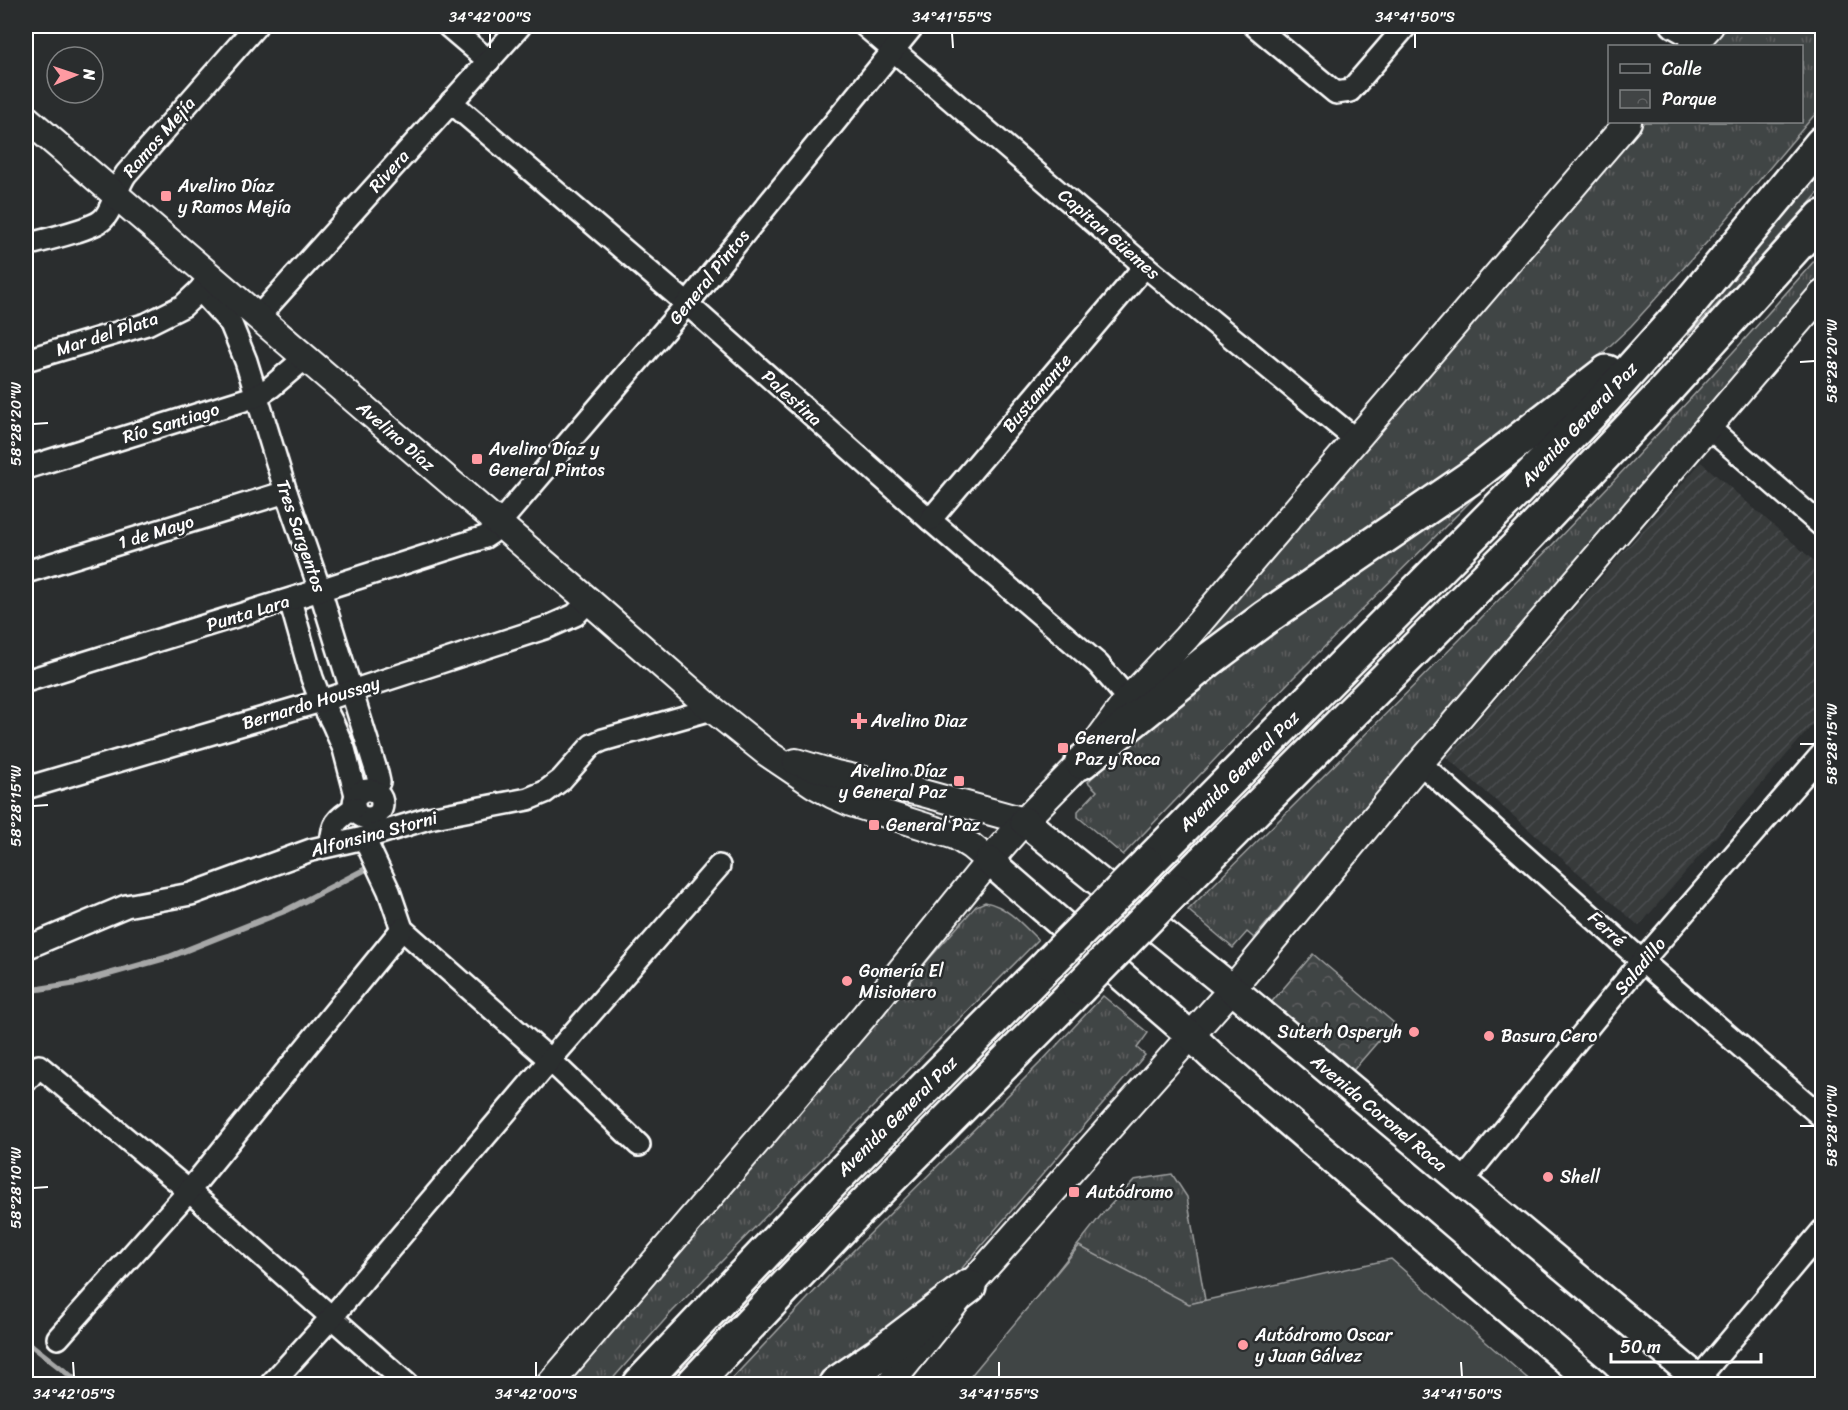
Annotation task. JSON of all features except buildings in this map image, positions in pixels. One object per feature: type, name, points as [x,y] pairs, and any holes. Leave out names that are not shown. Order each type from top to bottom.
[{"type":"highway","name":"Avenida General Paz","points":[[640,1384],[836,1178],[1600,404],[1679,316],[1822,143]]},
{"type":"highway","points":[[693,1384],[849,1220],[1517,547],[1664,392],[1822,217]]},
{"type":"highway","points":[[1082,762],[1210,659],[1265,618],[1470,478],[1679,316]]},
{"type":"highway","points":[[836,1384],[969,1286]]},
{"type":"main road","name":"Avenida Coronel Roca","points":[[1024,821],[1232,988],[1701,1382]]},
{"type":"main road","points":[[988,861],[1595,1384]]},
{"type":"street","name":"Ramos Mejía","points":[[26,245],[86,228],[102,221],[126,174],[256,26]]},
{"type":"street","points":[[448,26],[489,60]]},
{"type":"street","name":"Rivera","points":[[258,317],[520,26]]},
{"type":"street","name":"Capitan Güemes","points":[[865,26],[1145,266],[1355,439]]},
{"type":"street","name":"General Pintos","points":[[499,525],[687,304],[913,26]]},
{"type":"street","points":[[1255,26],[1336,93],[1350,91],[1406,26]]},
{"type":"street","points":[[1672,26],[1700,37]]},
{"type":"street","name":"Palestina","points":[[451,102],[687,304],[930,520],[1098,664],[1128,699]]},
{"type":"street","name":"Avelino Díaz","points":[[26,118],[114,195],[205,283],[258,317],[712,709],[767,753],[833,795],[851,803],[955,836],[988,861]]},
{"type":"street","points":[[550,1384],[865,1015],[988,861],[1082,762],[1128,699],[1186,639],[1627,123]]},
{"type":"street","name":"Bustamante","points":[[930,520],[1145,266]]},
{"type":"street","name":"Mar del Plata","points":[[26,360],[147,324],[183,306],[205,283]]},
{"type":"street","name":"Tres Sargentos","points":[[205,283],[231,324],[246,361],[377,773],[379,782],[361,798],[344,749],[312,678],[290,600]]},
{"type":"street","points":[[890,1384],[969,1286],[1232,988],[1420,763],[1822,294]]},
{"type":"street","name":"Río Santiago","points":[[26,468],[257,396],[271,387],[305,357]]},
{"type":"street","points":[[1708,427],[1822,526]]},
{"type":"street","name":"1 de Mayo","points":[[26,572],[286,492]]},
{"type":"street","name":"Punta Lara","points":[[26,681],[485,537],[499,525]]},
{"type":"street","name":"Bernardo Houssay","points":[[26,788],[351,692],[548,627],[575,615],[589,601]]},
{"type":"street","name":"Alfonsina Storni","points":[[27,944],[126,906],[191,894],[310,850],[364,838],[429,818],[528,799],[545,792],[561,780],[592,745],[712,709]]},
{"type":"street","name":"Avelino Díaz","points":[[767,753],[836,774],[920,792],[1024,821]]},
{"type":"street","name":"Saladillo","points":[[1462,1182],[1642,961],[1822,754]]},
{"type":"street","name":"Ferré","points":[[1420,763],[1642,961],[1822,1117]]},
{"type":"street","points":[[331,845],[332,828],[338,819],[361,798]]},
{"type":"street","points":[[364,838],[389,891],[402,929],[550,1060],[639,1145]]},
{"type":"street","points":[[271,1384],[331,1318],[550,1060],[719,866]]},
{"type":"street","points":[[58,1338],[189,1191],[402,929]]},
{"type":"street","points":[[26,1081],[39,1066],[189,1191],[407,1384]]},
{"type":"street","points":[[1701,1382],[1822,1231]]},
{"type":"shaded area","points":[[1701,462],[1822,568],[1822,714],[1639,926],[1446,757]]},
{"type":"green space","points":[[1726,26],[1822,26],[1822,106],[1708,241],[1631,326],[1563,390],[1514,430],[1176,670],[1643,123],[1803,123],[1803,45],[1709,45]]},
{"type":"green space","points":[[1822,170],[1822,189],[1688,335],[1742,266]]},
{"type":"green space","points":[[1822,252],[1822,273],[1254,938],[1247,932],[1233,948],[1188,910],[1591,505],[1746,338]]},
{"type":"green space","points":[[1488,484],[1292,679],[1123,855],[1078,817],[1078,811],[1097,791],[1088,782],[1152,716]]},
{"type":"green space","points":[[985,902],[1007,912],[1038,940],[670,1314],[608,1384],[568,1384],[921,968],[976,906]]},
{"type":"green space","points":[[1313,954],[1394,1023],[1350,1074],[1269,1005]]},
{"type":"green space","points":[[1103,996],[1148,1033],[1137,1048],[1145,1055],[939,1295],[826,1384],[727,1384],[842,1262],[1041,1062]]},
{"type":"green space","points":[[1172,1174],[1187,1197],[1205,1300],[1188,1305],[1022,1316],[1102,1214],[1134,1180]]},
{"type":"green space","name":"Autódromo Oscar y Juan Gálvez","points":[[1079,1246],[1189,1304],[1391,1259],[1534,1384],[964,1384]]},
{"type":"waterway","points":[[26,991],[77,983],[169,957],[287,910],[366,869]]},
{"type":"waterway","points":[[26,1341],[81,1384]]},
{"type":"place","name":"Avelino Díaz y Ramos Mejía","points":[[166,196]]},
{"type":"place","name":"Avelino Díaz y General Pintos","points":[[477,459]]},
{"type":"place","name":"Avelino Diaz","points":[[859,721]]},
{"type":"place","name":"General Paz y Roca","points":[[1063,748]]},
{"type":"place","name":"Avelino Díaz y General Paz","points":[[959,781]]},
{"type":"place","name":"General Paz","points":[[874,825]]},
{"type":"place","name":"Gomería El Misionero","points":[[847,981]]},
{"type":"place","name":"Suterh Osperyh","points":[[1414,1032]]},
{"type":"place","name":"Basura Cero","points":[[1489,1036]]},
{"type":"place","name":"Shell","points":[[1548,1177]]},
{"type":"place","name":"Autódromo","points":[[1074,1192]]},
{"type":"place","name":"Autódromo Oscar y Juan Gálvez","points":[[1243,1345]]}]
